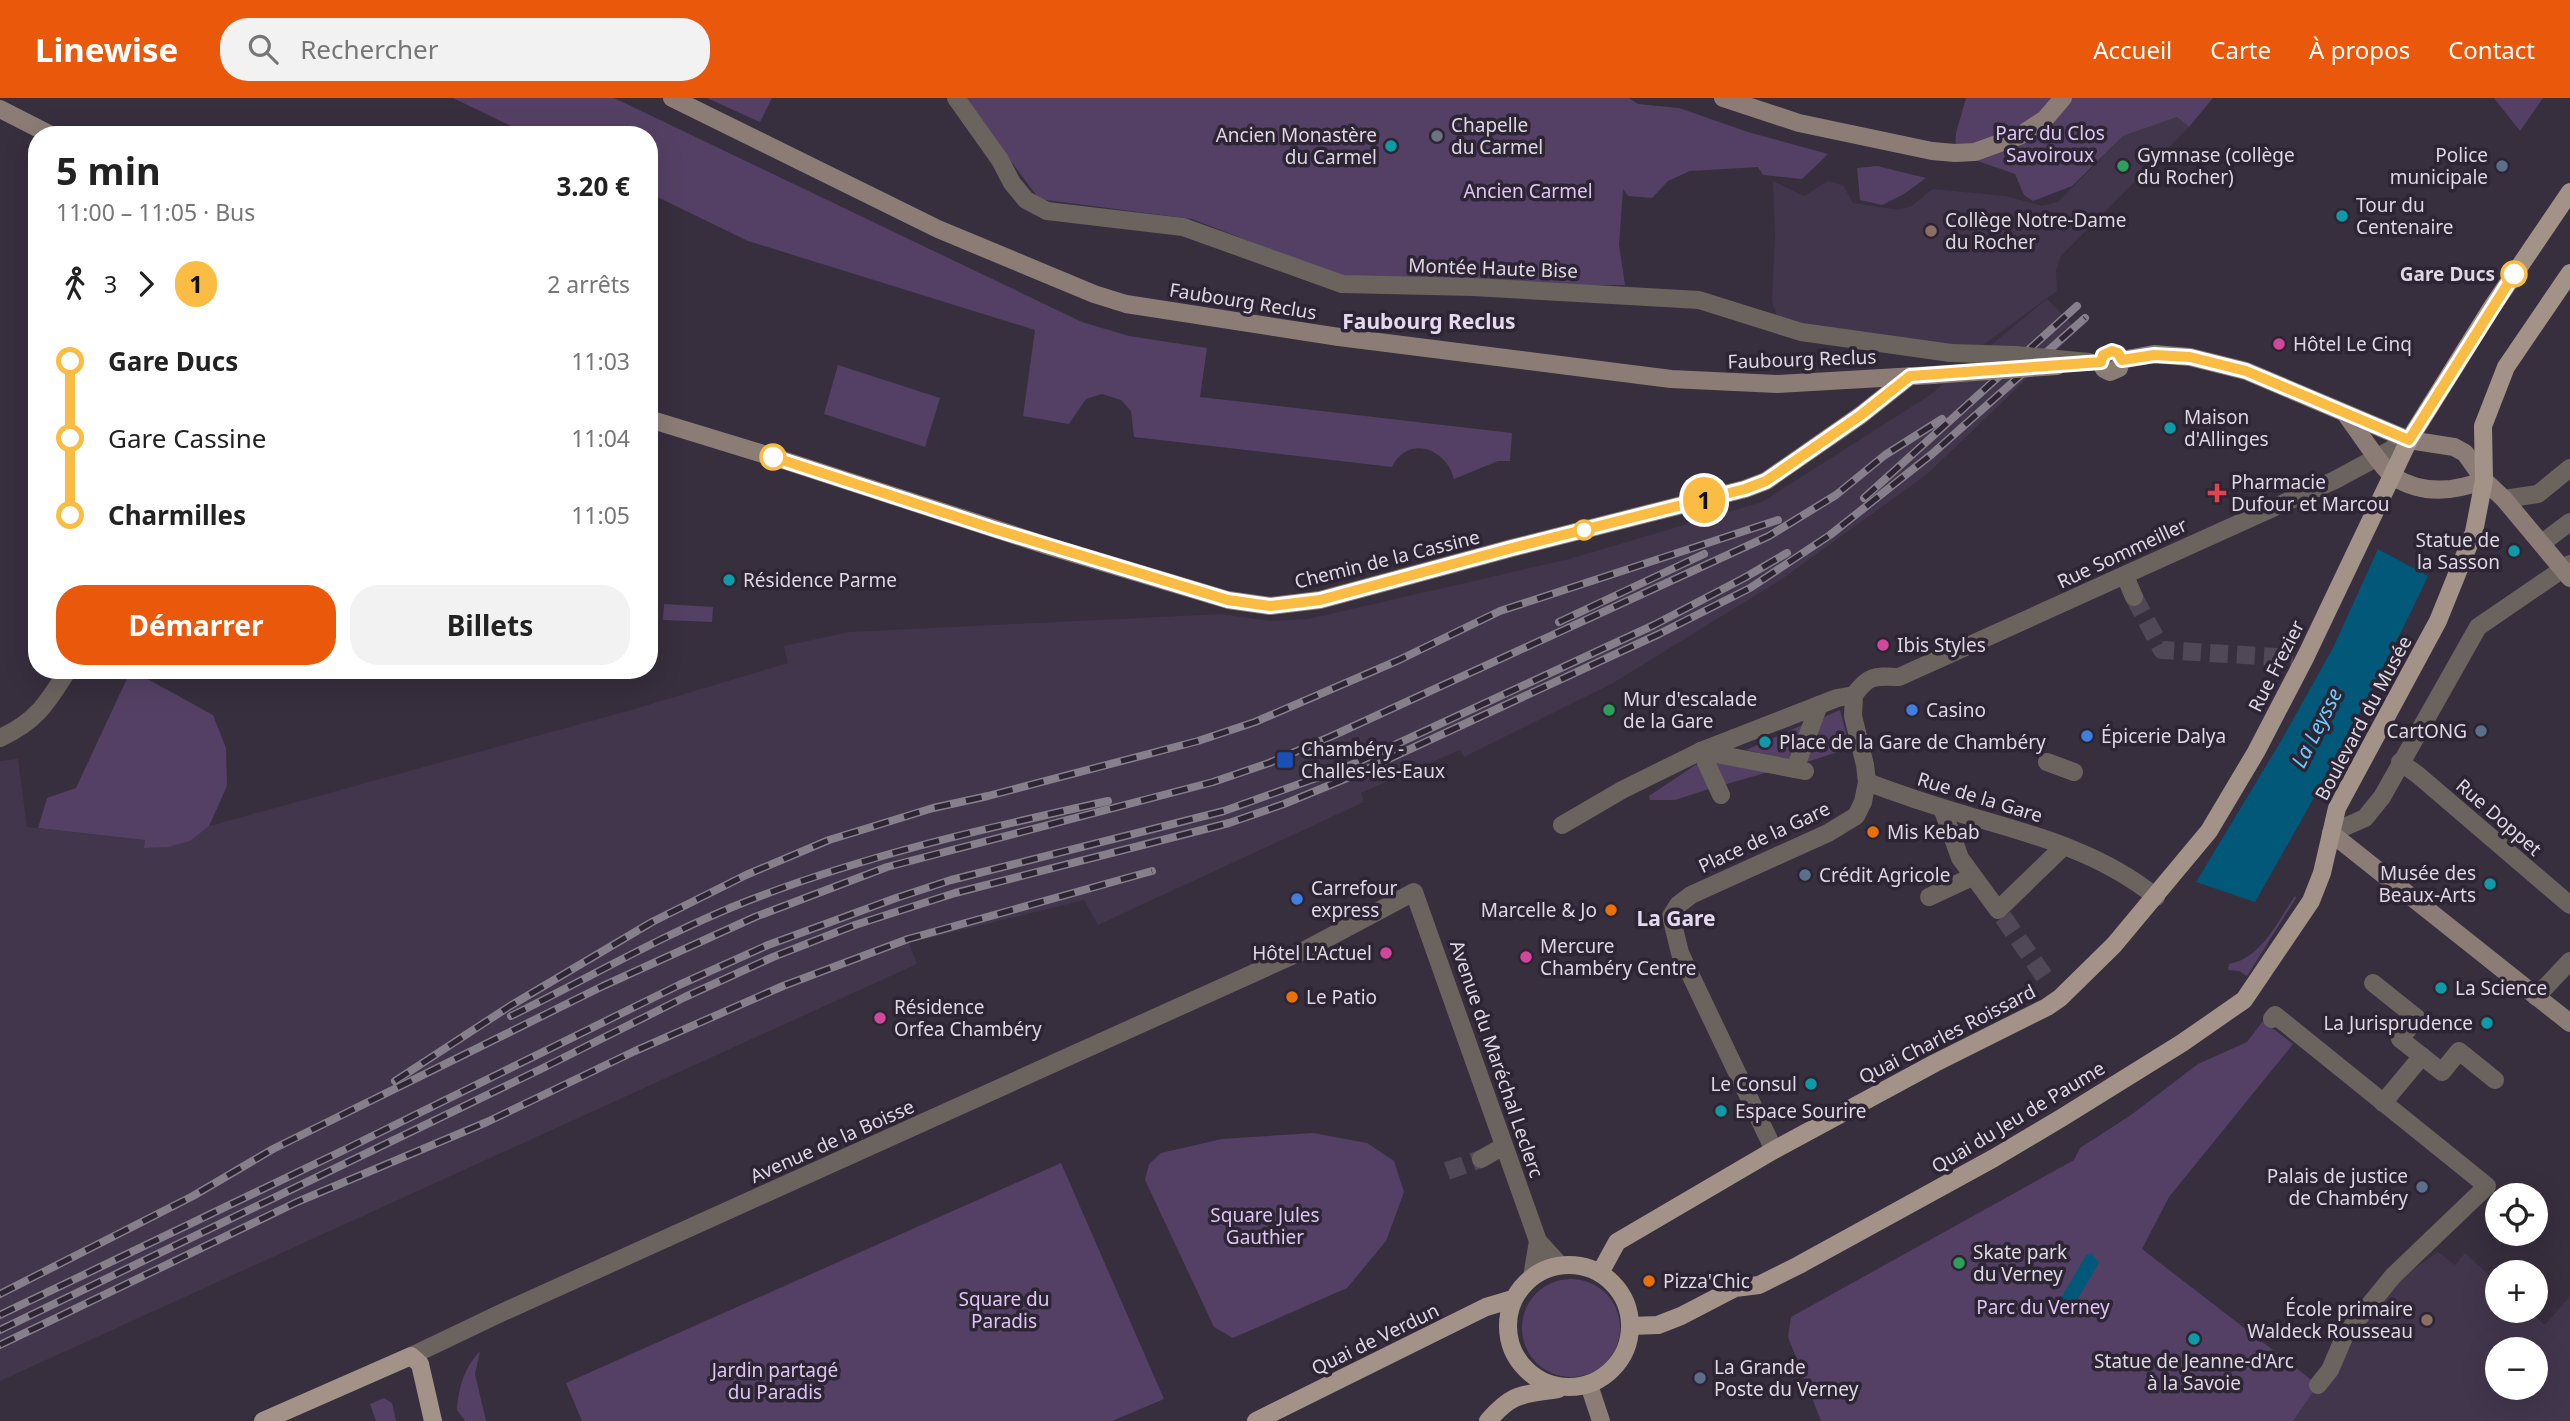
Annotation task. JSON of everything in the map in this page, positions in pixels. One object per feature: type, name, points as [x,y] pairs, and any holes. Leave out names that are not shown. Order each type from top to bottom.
[{"type":"main road","name":"Faubourg Reclus","points":[[672,98],[938,229],[1094,294],[1126,303],[1353,339],[1671,379],[1777,384],[2095,362],[2104,369],[2114,371],[2119,368],[2122,360],[2154,355],[2190,357],[2246,371],[2409,440],[2454,447],[2465,453],[2484,480],[2568,570]]},
{"type":"main road","points":[[1723,98],[1799,123],[1932,151],[1955,153],[1975,152],[2019,136],[2045,119],[2063,98]]},
{"type":"main road","points":[[0,109],[33,126]]},
{"type":"main road","name":"Rue Frezier","points":[[2156,897],[2209,831],[2256,752],[2306,656],[2409,440],[2570,192]]},
{"type":"main road","name":"Boulevard du Musée","points":[[2332,833],[2337,808],[2438,621],[2474,531],[2484,480],[2483,426],[2506,367],[2570,273]]},
{"type":"main road","name":"Chemin de la Cassine","points":[[658,422],[1063,551],[1228,600],[1270,606],[1320,600],[1745,489],[1766,481],[1861,415],[1910,376]]},
{"type":"main road","name":"Faubourg Reclus","points":[[2346,415],[2392,476]]},
{"type":"main road","points":[[2392,476],[2437,492],[2463,488],[2484,480]]},
{"type":"main road","points":[[2332,833],[2570,1023]]},
{"type":"main road","name":"Quai du Jeu de Paume","points":[[1631,1326],[1658,1325],[1735,1288],[1759,1285],[1799,1265],[1994,1158],[2239,1005],[2311,901],[2322,873],[2332,833]]},
{"type":"main road","name":"Quai Charles Roissard","points":[[1600,1273],[1617,1242],[1774,1150],[1935,1063],[2047,1007],[2114,946],[2156,897]]},
{"type":"main road","points":[[1488,1421],[1500,1406],[1513,1397],[1589,1385],[1608,1374],[1622,1358],[1631,1326],[1622,1296],[1613,1283],[1600,1273],[1581,1266],[1560,1265],[1545,1269],[1532,1277],[1513,1299],[1507,1326],[1514,1354],[1528,1373],[1537,1380],[1564,1387]]},
{"type":"main road","name":"Quai de Verdun","points":[[1256,1421],[1486,1307],[1513,1299]]},
{"type":"main road","points":[[411,1356],[420,1364],[433,1421]]},
{"type":"main road","name":"Avenue de la Boisse","points":[[263,1421],[411,1356]]},
{"type":"main road","points":[[1589,1385],[1601,1421]]},
{"type":"street","name":"Montée Haute Bise","points":[[957,98],[1000,160],[1012,183],[1026,200],[1047,211],[1183,226],[1342,284],[1473,287],[1699,300],[1801,332],[1835,338],[1951,354],[2016,355],[2095,362]]},
{"type":"street","name":"Rue Sommeiller","points":[[1854,695],[1865,681],[1876,676],[1899,677],[2335,480],[2409,440]]},
{"type":"street","points":[[2504,499],[2538,494],[2570,468]]},
{"type":"street","points":[[2542,543],[2570,522]]},
{"type":"street","name":"Boulevard du Musée","points":[[2332,833],[2365,818],[2382,797],[2478,626],[2568,570]]},
{"type":"street","points":[[2125,576],[2134,597]]},
{"type":"street","points":[[0,738],[18,730],[35,717],[62,679]]},
{"type":"street","points":[[1562,825],[1622,790],[1701,751],[1837,698],[1854,695],[1853,716],[1866,765],[1867,782]]},
{"type":"street","points":[[1701,751],[1800,770],[1819,705]]},
{"type":"street","points":[[1701,751],[1721,794]]},
{"type":"street","points":[[2047,762],[2074,772]]},
{"type":"street","name":"Rue Doppet","points":[[2400,762],[2570,905]]},
{"type":"street","name":"Rue de la Gare","points":[[1867,782],[2064,846],[2113,866],[2156,897]]},
{"type":"street","name":"Place de la Gare","points":[[1774,1150],[1679,953],[1672,911],[1690,895],[1828,832],[1856,816],[1863,802],[1867,782]]},
{"type":"street","points":[[1942,808],[1959,858],[2000,913],[2064,846]]},
{"type":"street","points":[[1929,897],[1972,877]]},
{"type":"street","name":"Avenue du Maréchal Leclerc","points":[[1414,892],[1538,1241],[1560,1265]]},
{"type":"street","name":"Avenue de la Boisse","points":[[411,1356],[1307,949],[1414,892]]},
{"type":"street","points":[[2536,997],[2570,961]]},
{"type":"street","points":[[2373,983],[2417,1018],[2400,1039],[2442,1072],[2459,1051],[2495,1080]]},
{"type":"street","points":[[2272,1019],[2275,1015],[2487,1186],[2393,1276],[2345,1335],[2330,1370],[2318,1385]]},
{"type":"street","points":[[2383,1103],[2422,1056]]},
{"type":"street","points":[[1480,1159],[1504,1146]]},
{"type":"street","name":"Avenue du Maréchal Leclerc","points":[[1532,1277],[1538,1241]]},
{"type":"shaded area","name":"Collège Notre-Dame du Rocher","points":[[2177,117],[2189,127],[2061,256],[2056,270],[2057,291],[1976,350],[1824,331],[1777,317],[1772,301],[1775,235],[1773,181],[1804,196],[1828,181],[1843,185],[1853,203],[1898,210],[1912,206],[1932,189],[2006,196],[2042,206],[2058,202],[2123,136]]},
{"type":"shaded area","points":[[2047,299],[2078,330],[1926,475],[1782,579],[1613,683],[1464,757],[1460,750],[1361,793],[1364,802],[1098,925],[1084,900],[909,943],[917,964],[0,1381],[0,761],[18,759],[27,827],[145,840],[144,848],[189,841],[209,826],[624,712],[788,663],[784,646],[849,632],[1221,614],[1270,621],[1308,619],[1569,559],[1762,502],[1930,395]]},
{"type":"shaded area","name":"École primaire Waldeck Rousseau","points":[[2438,1252],[2455,1265],[2465,1253],[2485,1271],[2485,1323],[2545,1325],[2570,1296],[2570,1421],[2293,1421],[2348,1341],[2394,1283]]},
{"type":"green space","points":[[453,98],[614,98],[1082,322],[1129,336],[1207,348],[1200,397],[1512,433],[1510,461],[1498,461],[1454,479],[1444,460],[1426,449],[1407,451],[1392,467],[1134,437],[1131,411],[1121,400],[1102,394],[1086,399],[1069,424],[1023,416],[1035,330],[748,241],[658,197],[658,126],[511,126]]},
{"type":"green space","points":[[707,98],[772,98],[760,122]]},
{"type":"green space","name":"Ancien Carmel","points":[[964,98],[1629,98],[1638,104],[1679,108],[1748,132],[1828,154],[1802,179],[1763,175],[1758,167],[1690,171],[1668,181],[1652,198],[1628,196],[1623,189],[1619,245],[1625,285],[1538,285],[1337,275],[1192,219],[1039,199]]},
{"type":"green space","name":"Parc du Clos Savoiroux","points":[[1966,98],[2213,98],[2189,127],[2177,117],[2123,136],[2072,186],[2033,201],[2024,195],[2015,174],[1955,153],[1956,133]]},
{"type":"green space","points":[[2494,98],[2543,98],[2520,131]]},
{"type":"green space","points":[[1877,166],[1926,178],[1904,194],[1882,205],[1860,200],[1857,168]]},
{"type":"green space","points":[[838,365],[940,398],[925,447],[824,414]]},
{"type":"green space","points":[[664,604],[713,607],[712,622],[663,620]]},
{"type":"green space","points":[[127,679],[147,679],[213,715],[226,748],[227,786],[209,826],[190,841],[168,847],[144,848],[145,840],[38,828],[47,798],[76,788]]},
{"type":"green space","points":[[1840,710],[1850,748],[1807,762],[1824,717]]},
{"type":"green space","points":[[1807,723],[1792,760],[1746,750]]},
{"type":"green space","points":[[1700,762],[1712,788],[1675,800],[1650,800],[1649,796]]},
{"type":"green space","points":[[1714,762],[1776,770],[1723,785]]},
{"type":"green space","points":[[2295,896],[2247,976],[2239,971],[2228,970],[2229,964],[2250,955],[2268,938]]},
{"type":"green space","name":"Parc du Verney","points":[[2263,1021],[2293,1044],[2169,1197],[2142,1249],[2318,1385],[2293,1421],[1821,1421],[1788,1337],[1791,1317],[2074,1160],[2080,1148],[2131,1115],[2198,1064],[2247,1042]]},
{"type":"green space","name":"Square Jules Gauthier","points":[[1313,1133],[1367,1143],[1394,1161],[1404,1192],[1386,1241],[1347,1288],[1233,1338],[1214,1327],[1145,1180],[1149,1164],[1161,1153],[1222,1139]]},
{"type":"green space","name":"Square du Paradis","points":[[1061,1163],[1164,1399],[1112,1421],[582,1421],[566,1383]]},
{"type":"green space","points":[[1571,1279],[1598,1287],[1612,1301],[1620,1328],[1612,1355],[1598,1369],[1571,1377],[1544,1369],[1530,1355],[1522,1328],[1530,1301],[1544,1287]]},
{"type":"green space","points":[[480,1351],[475,1374],[486,1421],[465,1421],[457,1410],[459,1393],[466,1371]]},
{"type":"green space","points":[[384,1398],[392,1403],[396,1421],[376,1421],[370,1404]]},
{"type":"water","name":"La Leysse","points":[[2378,549],[2428,576],[2388,659],[2323,781],[2255,902],[2196,882],[2281,741],[2333,648]]},
{"type":"water","points":[[2087,1254],[2092,1254],[2099,1263],[2074,1305],[2068,1309],[2061,1308],[2059,1301]]},
{"type":"tunnel","points":[[2134,597],[2162,650],[2293,658]]},
{"type":"tunnel","points":[[2003,917],[2046,979]]},
{"type":"tunnel","points":[[1447,1171],[1481,1159]]},
{"type":"railway","points":[[1864,498],[2077,306]]},
{"type":"railway","points":[[0,1330],[685,997],[773,957],[855,925],[955,893],[1229,823],[1284,804],[1352,776],[1659,634],[1750,588],[1830,535],[1932,454],[2085,318]]},
{"type":"railway","points":[[0,1294],[193,1196],[273,1149],[603,986],[755,917],[887,867],[1213,782],[1269,763],[1332,736],[1769,536],[1836,495],[1885,455],[1942,419]]},
{"type":"railway","points":[[395,1081],[510,1006],[652,922],[746,875],[829,840],[933,808],[1198,741],[1255,722],[1399,660],[1500,611],[1778,520]]},
{"type":"railway","points":[[0,1315],[679,985],[768,945],[951,880],[1224,811],[1347,767],[1654,625],[1787,553]]},
{"type":"railway","points":[[1559,622],[1704,554]]},
{"type":"railway","points":[[511,1016],[689,926],[794,884],[927,844],[1108,801]]},
{"type":"railway","points":[[0,1345],[297,1202],[487,1122],[635,1051],[783,986],[908,939],[1152,871]]},
{"type":"bus line","name":"1","points":[[773,457],[994,529],[1228,600],[1270,606],[1292,605],[1320,600],[1745,489],[1766,481],[1861,415],[1910,376],[2101,362],[2105,352],[2112,351],[2118,353],[2122,360],[2154,355],[2190,357],[2246,371],[2409,440],[2514,274]]},
{"type":"place","name":"Chapelle du Carmel","points":[[1437,136]]},
{"type":"place","name":"Ancien Monastère du Carmel","points":[[1391,146]]},
{"type":"place","name":"Gymnase (collège du Rocher)","points":[[2123,166]]},
{"type":"place","name":"Police municipale","points":[[2502,166]]},
{"type":"place","name":"Tour du Centenaire","points":[[2342,216]]},
{"type":"place","name":"Collège Notre-Dame du Rocher","points":[[1931,231]]},
{"type":"place","name":"Gare Ducs","points":[[2514,274]]},
{"type":"place","name":"Hôtel Le Cinq","points":[[2279,344]]},
{"type":"place","name":"Maison d'Allinges","points":[[2170,428]]},
{"type":"place","name":"Pharmacie Dufour et Marcou","points":[[2217,493]]},
{"type":"place","name":"Statue de la Sasson","points":[[2514,551]]},
{"type":"place","name":"Résidence Parme","points":[[729,580]]},
{"type":"place","name":"Ibis Styles","points":[[1883,645]]},
{"type":"place","name":"Mur d'escalade de la Gare","points":[[1609,710]]},
{"type":"place","name":"Casino","points":[[1912,710]]},
{"type":"place","name":"CartONG","points":[[2481,731]]},
{"type":"place","name":"Épicerie Dalya","points":[[2087,736]]},
{"type":"place","name":"Place de la Gare de Chambéry","points":[[1765,742]]},
{"type":"place","name":"Chambéry - Challes-les-Eaux","points":[[1285,760]]},
{"type":"place","name":"Mis Kebab","points":[[1873,832]]},
{"type":"place","name":"Crédit Agricole","points":[[1805,875]]},
{"type":"place","name":"Musée des Beaux-Arts","points":[[2490,884]]},
{"type":"place","name":"Carrefour express","points":[[1297,899]]},
{"type":"place","name":"Marcelle & Jo","points":[[1611,910]]},
{"type":"place","name":"Hôtel L'Actuel","points":[[1386,953]]},
{"type":"place","name":"Mercure Chambéry Centre","points":[[1526,957]]},
{"type":"place","name":"La Science","points":[[2441,988]]},
{"type":"place","name":"Le Patio","points":[[1292,997]]},
{"type":"place","name":"Résidence Orfea Chambéry","points":[[880,1018]]},
{"type":"place","name":"La Jurisprudence","points":[[2487,1023]]},
{"type":"place","name":"Le Consul","points":[[1811,1084]]},
{"type":"place","name":"Espace Sourire","points":[[1721,1111]]},
{"type":"place","name":"Palais de justice de Chambéry","points":[[2422,1187]]},
{"type":"place","name":"Skate park du Verney","points":[[1959,1263]]},
{"type":"place","name":"Pizza'Chic","points":[[1649,1281]]},
{"type":"place","name":"École primaire Waldeck Rousseau","points":[[2427,1320]]},
{"type":"place","name":"Statue de Jeanne-d'Arc à la Savoie","points":[[2194,1339]]},
{"type":"place","name":"La Grande Poste du Verney","points":[[1700,1378]]},
{"type":"district","name":"Faubourg Reclus","points":[[1429,322]]},
{"type":"district","name":"La Gare","points":[[1676,919]]},
{"type":"park label","name":"Jardin partagé du Paradis","points":[[775,1381]]}]
